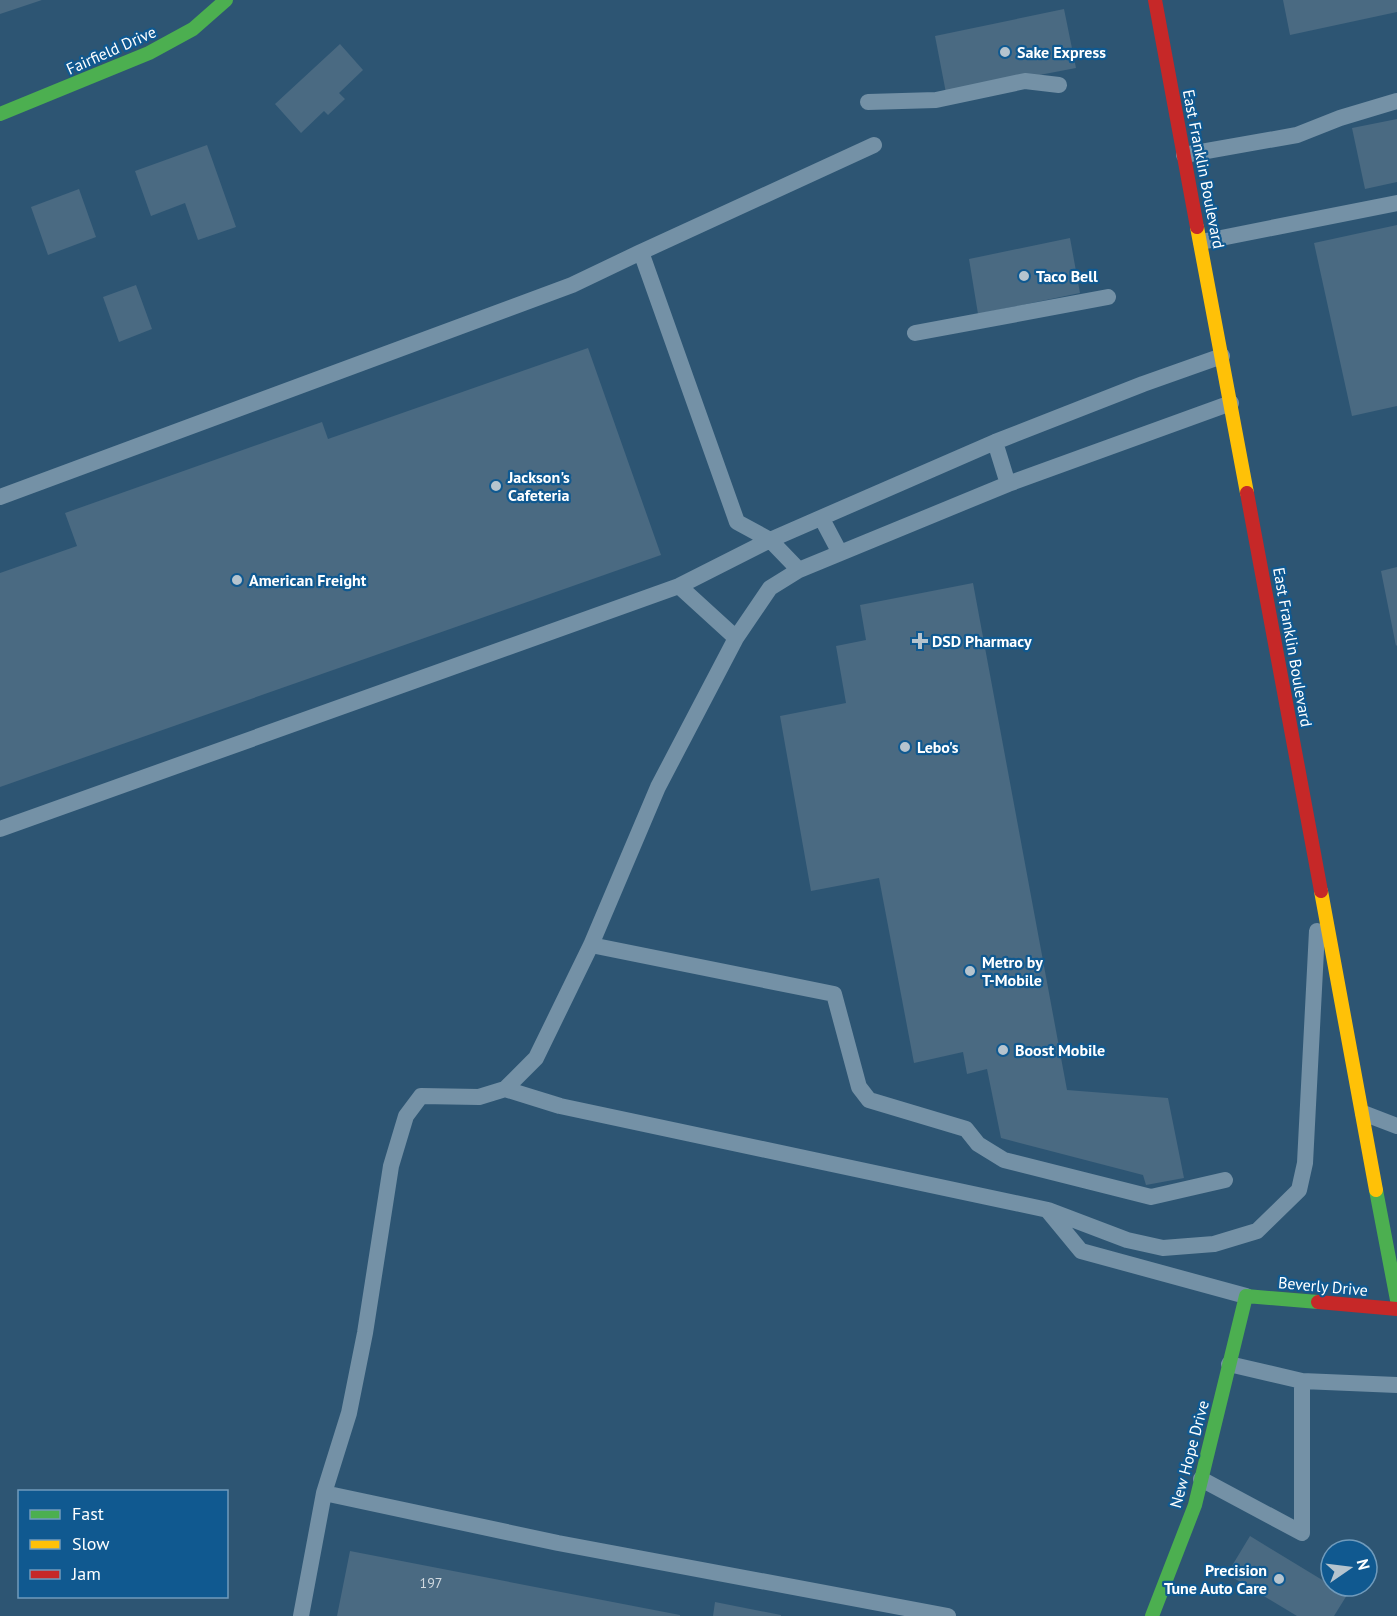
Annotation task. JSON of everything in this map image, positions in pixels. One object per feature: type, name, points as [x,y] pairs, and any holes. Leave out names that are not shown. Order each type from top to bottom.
[{"type":"main road","name":"Fairfield Drive","points":[[0,114],[149,53],[193,29],[226,0]]},
{"type":"main road","name":"East Franklin Boulevard","points":[[1155,0],[1363,1113],[1391,1239],[1397,1300]]},
{"type":"main road","name":"Beverly Drive","points":[[1246,1296],[1397,1309]]},
{"type":"main road","name":"New Hope Drive","points":[[1152,1616],[1183,1538],[1201,1479],[1246,1296]]},
{"type":"lane","points":[[868,102],[936,100],[1025,81],[1059,85]]},
{"type":"lane","points":[[1185,155],[1297,135],[1352,114],[1397,101]]},
{"type":"lane","points":[[0,497],[572,285],[874,145]]},
{"type":"lane","points":[[1201,242],[1397,203]]},
{"type":"lane","points":[[641,252],[737,522],[770,540],[799,570]]},
{"type":"lane","points":[[915,333],[1108,297]]},
{"type":"lane","points":[[0,829],[679,586],[770,540],[995,442],[1143,384],[1222,356]]},
{"type":"lane","points":[[302,1616],[324,1493],[349,1413],[365,1333],[391,1166],[406,1116],[421,1096],[479,1097],[505,1089],[536,1058],[591,945],[658,787],[736,638],[770,588],[799,570],[1008,484],[1231,403]]},
{"type":"lane","points":[[995,442],[1008,484]]},
{"type":"lane","points":[[822,519],[840,553]]},
{"type":"lane","points":[[679,586],[736,638]]},
{"type":"lane","points":[[505,1089],[560,1106],[1048,1210],[1127,1240],[1163,1248],[1214,1244],[1257,1231],[1299,1190],[1305,1163],[1319,879]]},
{"type":"lane","points":[[591,945],[834,994],[860,1087],[868,1100],[966,1129],[978,1144],[1004,1160],[1151,1197],[1226,1180]]},
{"type":"lane","points":[[1363,1113],[1397,1126]]},
{"type":"lane","points":[[1048,1210],[1081,1251],[1246,1296]]},
{"type":"lane","points":[[1229,1364],[1302,1381],[1397,1385]]},
{"type":"lane","points":[[1201,1479],[1302,1533],[1302,1381]]},
{"type":"lane","points":[[324,1493],[558,1543],[948,1616]]},
{"type":"building","points":[[0,0],[42,0],[0,14]]},
{"type":"building","points":[[1283,0],[1397,0],[1397,12],[1290,35]]},
{"type":"building","name":"Sake Express","points":[[1064,9],[1076,68],[946,93],[935,36]]},
{"type":"building","points":[[340,44],[363,70],[339,93],[345,99],[328,115],[324,111],[301,133],[275,104]]},
{"type":"building","points":[[1397,119],[1397,182],[1365,189],[1352,128]]},
{"type":"building","points":[[207,145],[236,227],[198,240],[185,203],[151,216],[135,171]]},
{"type":"building","points":[[79,189],[96,237],[48,255],[31,207]]},
{"type":"building","points":[[1397,225],[1397,406],[1352,416],[1314,243]]},
{"type":"building","name":"Taco Bell","points":[[1070,238],[1080,293],[978,314],[969,259]]},
{"type":"building","points":[[136,285],[152,329],[119,342],[103,297]]},
{"type":"building","points":[[588,348],[661,555],[0,787],[0,573],[77,546],[65,513],[322,422],[328,439]]},
{"type":"building","points":[[1397,567],[1397,645],[1396,646],[1381,571]]},
{"type":"building","points":[[973,583],[1067,1090],[1168,1098],[1184,1178],[1146,1185],[1143,1175],[1001,1138],[987,1069],[967,1074],[963,1052],[914,1063],[879,878],[811,891],[780,716],[846,703],[836,646],[866,640],[860,605]]},
{"type":"building","name":"Precision Tune Auto Care","points":[[1250,1536],[1319,1578],[1319,1598],[1345,1598],[1334,1616],[1297,1616],[1227,1574]]},
{"type":"building","points":[[350,1551],[680,1615],[680,1616],[337,1616]]},
{"type":"building","points":[[715,1602],[781,1615],[781,1616],[713,1616]]},
{"type":"traffic: fast","points":[[0,114],[149,53],[193,29],[226,0]]},
{"type":"traffic: fast","points":[[1376,1190],[1397,1300]]},
{"type":"traffic: fast","points":[[1152,1616],[1195,1505],[1246,1296],[1318,1302]]},
{"type":"traffic: slow","points":[[1197,227],[1247,493]]},
{"type":"traffic: slow","points":[[1321,891],[1376,1190]]},
{"type":"traffic: jam","points":[[1155,0],[1197,227]]},
{"type":"traffic: jam","points":[[1247,493],[1321,891]]},
{"type":"traffic: jam","points":[[1318,1302],[1397,1309]]},
{"type":"place","name":"Sake Express","points":[[1005,52]]},
{"type":"place","name":"Taco Bell","points":[[1024,276]]},
{"type":"place","name":"Jackson's Cafeteria","points":[[496,486]]},
{"type":"place","name":"American Freight","points":[[237,580]]},
{"type":"place","name":"DSD Pharmacy","points":[[920,641]]},
{"type":"place","name":"Lebo's","points":[[905,747]]},
{"type":"place","name":"Metro by T-Mobile","points":[[970,971]]},
{"type":"place","name":"Boost Mobile","points":[[1003,1050]]},
{"type":"place","name":"Precision Tune Auto Care","points":[[1279,1579]]}]
